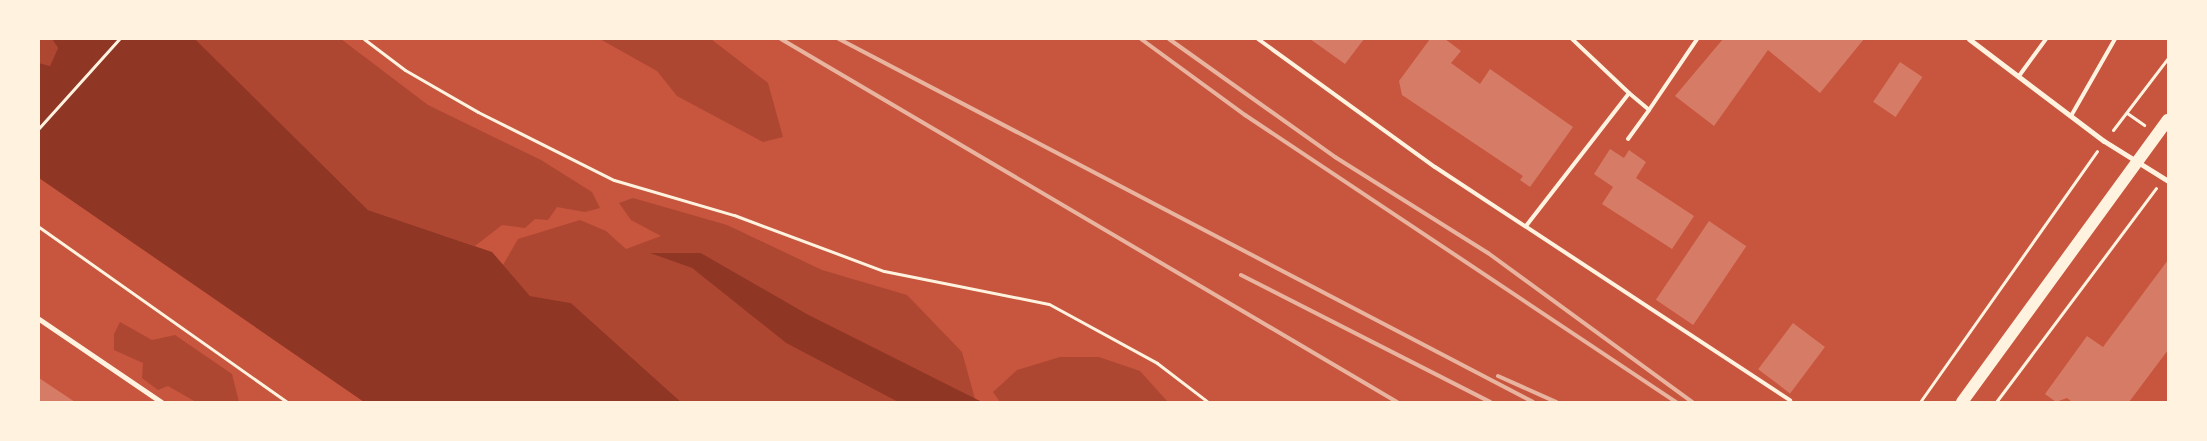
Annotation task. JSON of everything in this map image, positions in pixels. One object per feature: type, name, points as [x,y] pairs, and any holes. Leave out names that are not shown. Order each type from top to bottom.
[{"type":"main road","points":[[1962,402],[2168,120]]},
{"type":"street","points":[[1969,39],[2104,141],[2166,180]]},
{"type":"street","points":[[39,319],[161,402]]},
{"type":"lane","points":[[1258,39],[1526,226],[1790,400]]},
{"type":"lane","points":[[1572,39],[1649,110]]},
{"type":"lane","points":[[1628,139],[1697,39]]},
{"type":"lane","points":[[2019,76],[2046,39]]},
{"type":"lane","points":[[2071,116],[2115,39]]},
{"type":"lane","points":[[1526,226],[1629,93]]},
{"type":"path","points":[[39,128],[119,39]]},
{"type":"path","points":[[364,39],[406,70],[478,112],[614,180],[734,215],[884,270],[1049,304],[1158,363],[1208,402]]},
{"type":"path","points":[[1920,402],[2104,141],[2168,58]]},
{"type":"path","points":[[1996,402],[2166,180]]},
{"type":"path","points":[[39,227],[287,402]]},
{"type":"shaded area","points":[[39,39],[52,39],[58,48],[50,66],[39,63]]},
{"type":"shaded area","points":[[52,39],[195,39],[368,210],[492,252],[530,296],[571,303],[681,402],[364,402],[39,178],[39,63],[50,66],[58,48]]},
{"type":"shaded area","points":[[195,39],[341,39],[428,105],[541,160],[592,192],[600,208],[585,212],[557,207],[548,220],[535,219],[525,228],[502,225],[475,246],[368,210]]},
{"type":"shaded area","points":[[600,39],[711,39],[768,83],[783,137],[763,142],[677,96],[657,71]]},
{"type":"shaded area","points":[[633,198],[727,225],[822,270],[907,295],[962,352],[975,399],[807,314],[701,253],[652,253],[692,268],[786,343],[898,402],[681,402],[571,303],[530,296],[503,265],[518,239],[580,220],[606,231],[626,249],[661,236],[631,220],[619,203]]},
{"type":"shaded area","points":[[650,253],[701,253],[807,314],[982,402],[898,402],[786,343],[692,268]]},
{"type":"shaded area","points":[[120,322],[152,340],[175,335],[232,374],[239,402],[196,402],[168,386],[158,390],[142,378],[143,363],[114,350],[114,334]]},
{"type":"shaded area","points":[[1060,357],[1099,357],[1140,371],[1168,402],[1000,402],[993,392],[1017,370]]},
{"type":"building","points":[[1310,39],[1364,39],[1345,64]]},
{"type":"building","points":[[1430,39],[1445,39],[1461,51],[1451,63],[1480,84],[1490,69],[1573,127],[1530,187],[1520,180],[1523,176],[1402,95],[1399,81]]},
{"type":"building","points":[[1723,39],[1864,39],[1820,93],[1768,50],[1714,126],[1675,96]]},
{"type":"building","points":[[1900,62],[1922,77],[1896,117],[1873,102]]},
{"type":"building","points":[[1610,149],[1624,158],[1629,150],[1646,162],[1636,178],[1694,216],[1672,249],[1602,204],[1613,187],[1594,174]]},
{"type":"building","points":[[1709,221],[1746,246],[1693,325],[1656,300]]},
{"type":"building","points":[[2168,260],[2168,350],[2129,402],[2072,402],[2067,398],[2056,402],[2045,394],[2087,336],[2103,347]]},
{"type":"building","points":[[1793,323],[1825,347],[1790,393],[1758,369]]},
{"type":"building","points":[[39,378],[75,402],[39,402]]},
{"type":"railway","points":[[781,39],[1397,402]]},
{"type":"railway","points":[[839,39],[1533,402]]},
{"type":"railway","points":[[1141,39],[1245,115],[1676,402]]},
{"type":"railway","points":[[1169,39],[1335,157],[1488,253],[1692,402]]},
{"type":"railway","points":[[1241,275],[1490,402]]},
{"type":"railway","points":[[1498,376],[1556,402]]}]
